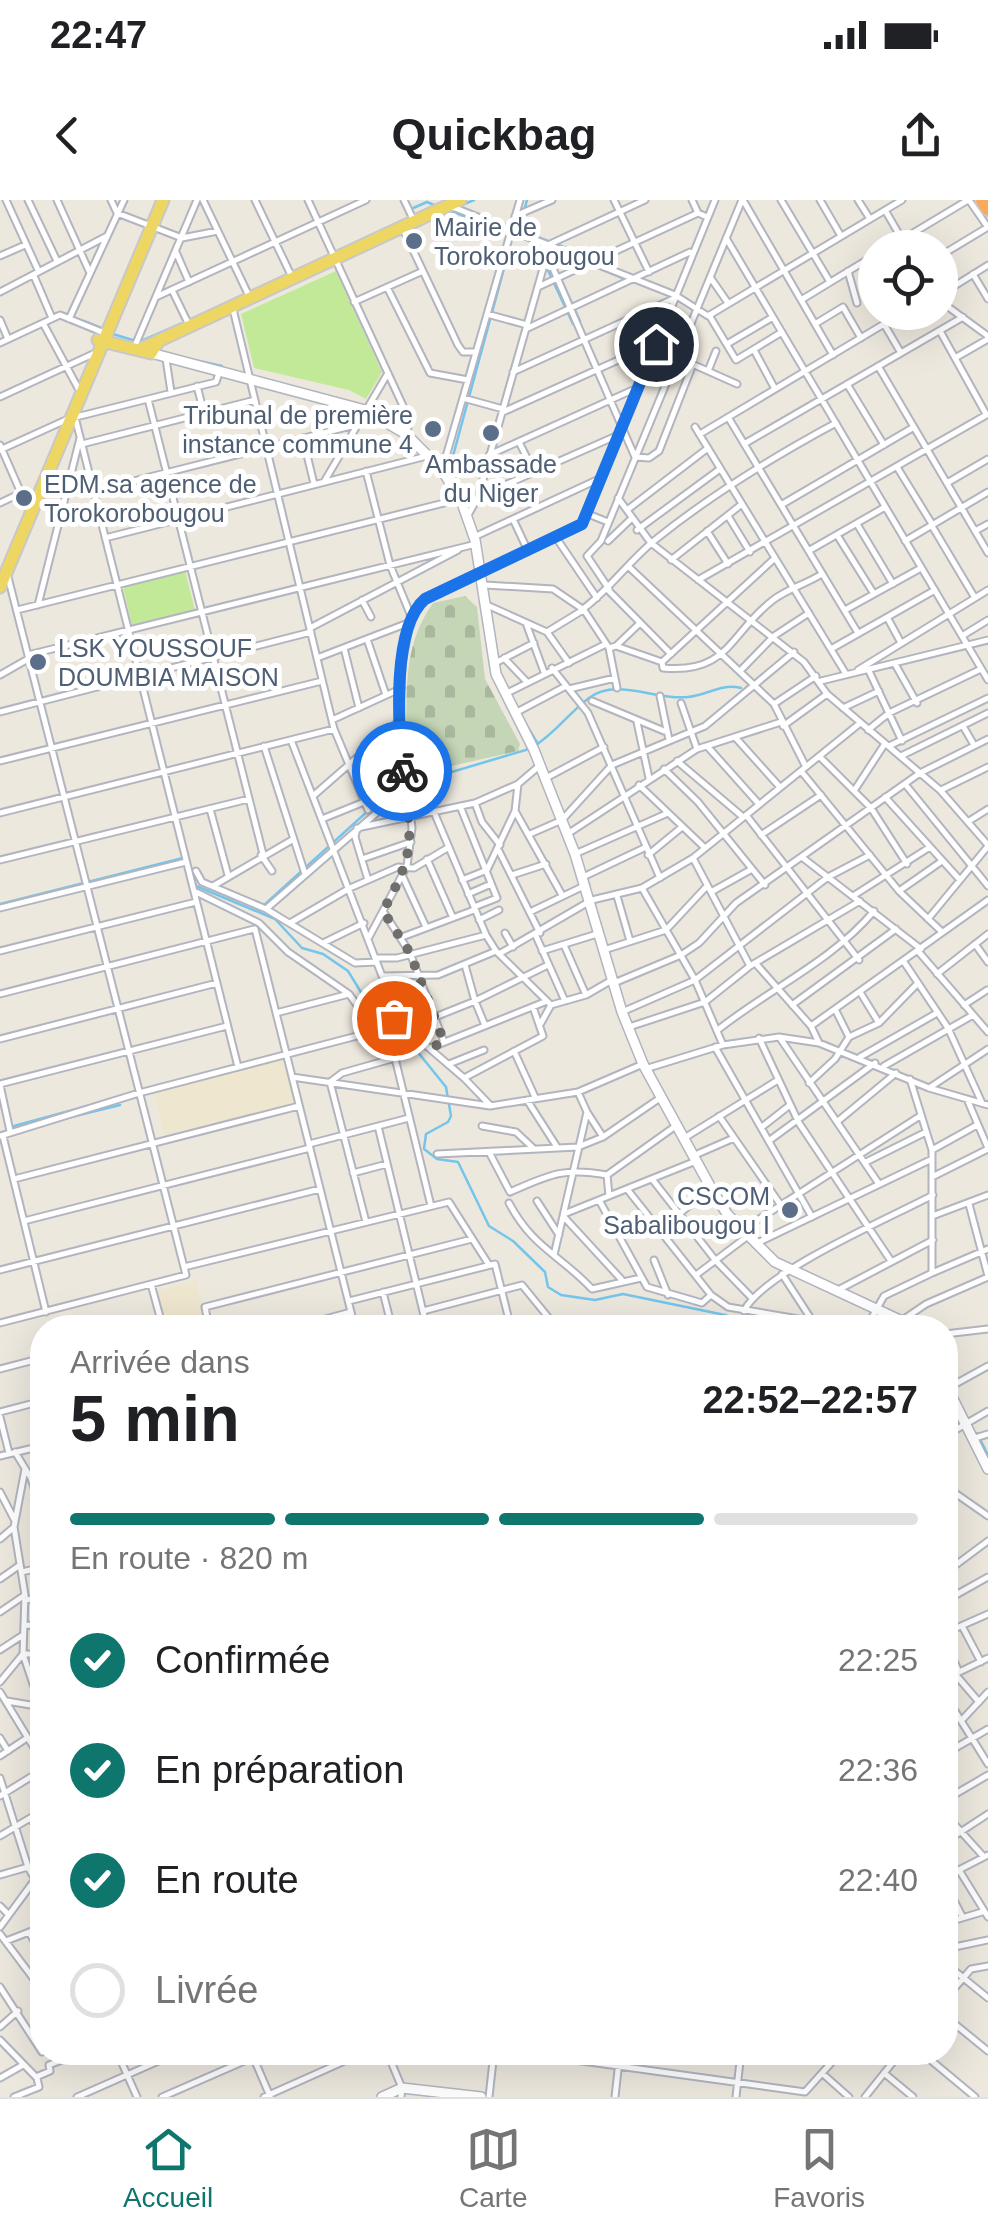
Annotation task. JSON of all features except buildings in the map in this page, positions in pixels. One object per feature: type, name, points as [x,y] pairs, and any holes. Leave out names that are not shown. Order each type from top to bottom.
[{"type":"highway","points":[[982,200],[988,208]]},
{"type":"main road","points":[[0,587],[3,567],[31,498],[71,418],[160,200]]},
{"type":"main road","points":[[142,350],[162,337],[454,203]]},
{"type":"main road","points":[[103,337],[365,410],[406,434],[430,455],[460,499],[467,518],[484,579],[504,694],[534,748],[568,834],[592,900],[622,1012],[644,1066],[679,1123],[711,1188],[748,1237],[787,1272],[894,1315]]},
{"type":"main road","points":[[71,418],[78,388],[103,337]]},
{"type":"main road","points":[[958,1409],[988,1469]]},
{"type":"main road","points":[[382,2097],[401,2092],[481,2097]]},
{"type":"street","points":[[6,200],[52,318]]},
{"type":"street","points":[[28,200],[57,261]]},
{"type":"street","points":[[57,200],[90,273]]},
{"type":"street","points":[[111,200],[117,213],[182,238],[218,231]]},
{"type":"street","points":[[69,318],[124,200]]},
{"type":"street","points":[[200,200],[250,298]]},
{"type":"street","points":[[142,350],[156,297],[200,200]]},
{"type":"street","points":[[255,200],[292,278]]},
{"type":"street","points":[[308,200],[410,421],[406,434]]},
{"type":"street","points":[[156,297],[366,200]]},
{"type":"street","points":[[404,200],[423,271],[472,366]]},
{"type":"street","points":[[442,470],[520,200]]},
{"type":"street","points":[[515,216],[552,200]]},
{"type":"street","points":[[614,200],[649,272]]},
{"type":"street","points":[[544,244],[645,200]]},
{"type":"street","points":[[692,200],[698,213],[707,217]]},
{"type":"street","points":[[318,658],[410,619],[425,599],[484,579],[582,524],[715,200]]},
{"type":"street","points":[[671,654],[608,590],[588,556],[608,522],[742,200]]},
{"type":"street","points":[[742,200],[833,355]]},
{"type":"street","points":[[781,200],[830,282]]},
{"type":"street","points":[[820,200],[841,236]]},
{"type":"street","points":[[858,200],[870,219]]},
{"type":"street","points":[[709,315],[902,200]]},
{"type":"street","points":[[917,230],[968,200],[988,228],[958,246]]},
{"type":"street","points":[[454,203],[510,231],[634,278],[709,315],[736,360],[782,332]]},
{"type":"street","points":[[885,210],[897,230]]},
{"type":"street","points":[[538,287],[698,213]]},
{"type":"street","points":[[0,292],[108,235]]},
{"type":"street","points":[[726,238],[988,680]]},
{"type":"street","points":[[0,256],[26,244]]},
{"type":"street","points":[[544,244],[636,457]]},
{"type":"street","points":[[176,250],[189,282]]},
{"type":"street","points":[[487,314],[526,327],[693,251]]},
{"type":"street","points":[[467,518],[478,496],[547,255]]},
{"type":"street","points":[[801,300],[858,265]]},
{"type":"street","points":[[958,285],[988,265]]},
{"type":"street","points":[[354,302],[423,271]]},
{"type":"street","points":[[848,271],[857,303]]},
{"type":"street","points":[[973,274],[988,299]]},
{"type":"street","points":[[710,277],[728,304]]},
{"type":"street","points":[[387,287],[430,373],[468,380]]},
{"type":"street","points":[[172,290],[189,325]]},
{"type":"street","points":[[514,372],[674,297]]},
{"type":"street","points":[[232,306],[334,728],[346,765],[368,810]]},
{"type":"street","points":[[814,324],[843,307],[861,338]]},
{"type":"street","points":[[0,343],[60,315],[103,337]]},
{"type":"street","points":[[958,316],[986,336],[988,354]]},
{"type":"street","points":[[727,344],[773,317]]},
{"type":"street","points":[[958,320],[962,318]]},
{"type":"street","points":[[0,320],[8,339]]},
{"type":"street","points":[[42,323],[78,388]]},
{"type":"street","points":[[700,434],[884,324],[901,353]]},
{"type":"street","points":[[698,580],[987,414],[940,330],[744,444]]},
{"type":"street","points":[[955,358],[986,336]]},
{"type":"street","points":[[655,345],[737,384]]},
{"type":"street","points":[[463,398],[502,410],[655,345]]},
{"type":"street","points":[[754,350],[775,390]]},
{"type":"street","points":[[708,371],[716,351]]},
{"type":"street","points":[[462,352],[476,352]]},
{"type":"street","points":[[0,397],[92,354]]},
{"type":"street","points":[[167,356],[164,366],[171,393]]},
{"type":"street","points":[[636,457],[649,458],[659,450],[693,364]]},
{"type":"street","points":[[878,366],[988,553]]},
{"type":"street","points":[[0,503],[31,498],[1,448],[71,418],[216,382],[220,370]]},
{"type":"street","points":[[324,482],[388,373]]},
{"type":"street","points":[[847,384],[884,445]]},
{"type":"street","points":[[197,386],[204,413]]},
{"type":"street","points":[[489,455],[638,388]]},
{"type":"street","points":[[148,399],[262,855],[272,872]]},
{"type":"street","points":[[81,440],[255,400]]},
{"type":"street","points":[[728,417],[858,634]]},
{"type":"street","points":[[71,418],[81,440],[238,1068]]},
{"type":"street","points":[[547,632],[608,590],[651,543],[730,484],[836,423]]},
{"type":"street","points":[[94,491],[355,426]]},
{"type":"street","points":[[695,427],[846,674]]},
{"type":"street","points":[[780,504],[914,427]]},
{"type":"street","points":[[478,496],[619,434]]},
{"type":"street","points":[[302,438],[314,484]]},
{"type":"street","points":[[38,605],[81,440]]},
{"type":"street","points":[[519,442],[534,472]]},
{"type":"street","points":[[626,511],[708,448]]},
{"type":"street","points":[[105,538],[430,455]]},
{"type":"street","points":[[947,483],[988,459]]},
{"type":"street","points":[[637,530],[720,468]]},
{"type":"street","points":[[897,468],[975,598]]},
{"type":"street","points":[[366,471],[390,565],[410,619],[400,720],[412,842],[402,875],[369,937]]},
{"type":"street","points":[[0,712],[311,630],[513,519],[601,478]]},
{"type":"street","points":[[906,541],[988,492]]},
{"type":"street","points":[[618,498],[637,530],[794,652],[827,694],[940,790],[988,846],[928,919]]},
{"type":"street","points":[[17,610],[460,499]]},
{"type":"street","points":[[671,560],[742,504]]},
{"type":"street","points":[[809,551],[885,507]]},
{"type":"street","points":[[587,514],[608,522]]},
{"type":"street","points":[[727,515],[750,552]]},
{"type":"street","points":[[513,519],[528,552]]},
{"type":"street","points":[[608,541],[630,519]]},
{"type":"street","points":[[857,524],[892,584]]},
{"type":"street","points":[[975,532],[988,524]]},
{"type":"street","points":[[706,531],[728,564]]},
{"type":"street","points":[[837,534],[874,594]]},
{"type":"street","points":[[556,538],[597,598]]},
{"type":"street","points":[[0,675],[28,657],[472,542]]},
{"type":"street","points":[[662,662],[775,558]]},
{"type":"street","points":[[3,567],[186,1275],[34,1315]]},
{"type":"street","points":[[629,567],[742,669],[774,704],[803,769],[821,795],[900,891],[942,932]]},
{"type":"street","points":[[845,611],[921,568]]},
{"type":"street","points":[[662,662],[664,668],[712,664],[753,620],[794,588],[822,574]]},
{"type":"street","points":[[484,579],[554,589],[583,609],[610,646],[617,688]]},
{"type":"street","points":[[831,649],[935,590]]},
{"type":"street","points":[[856,672],[988,590]]},
{"type":"street","points":[[362,600],[371,617]]},
{"type":"street","points":[[487,605],[547,632],[569,663]]},
{"type":"street","points":[[742,669],[774,636],[809,613]]},
{"type":"street","points":[[887,618],[901,642]]},
{"type":"street","points":[[962,636],[988,620]]},
{"type":"street","points":[[526,623],[544,672]]},
{"type":"street","points":[[504,694],[552,668],[610,646],[640,623]]},
{"type":"street","points":[[367,639],[386,695]]},
{"type":"street","points":[[774,704],[818,678],[869,670],[988,640]]},
{"type":"street","points":[[527,682],[499,661],[534,643]]},
{"type":"street","points":[[610,646],[662,662]]},
{"type":"street","points":[[344,648],[359,708]]},
{"type":"street","points":[[530,834],[562,820],[612,765],[691,733],[725,712],[794,652]]},
{"type":"street","points":[[895,664],[917,703]]},
{"type":"street","points":[[552,668],[588,713],[660,878]]},
{"type":"street","points":[[868,730],[890,714],[981,669]]},
{"type":"street","points":[[869,670],[902,741]]},
{"type":"street","points":[[514,713],[568,687],[615,678]]},
{"type":"street","points":[[0,762],[323,681]]},
{"type":"street","points":[[332,720],[402,688]]},
{"type":"street","points":[[842,708],[879,692]]},
{"type":"street","points":[[568,834],[697,749],[782,724],[827,694]]},
{"type":"street","points":[[660,696],[664,731],[670,740]]},
{"type":"street","points":[[854,791],[887,745],[988,698]]},
{"type":"street","points":[[592,701],[664,731]]},
{"type":"street","points":[[682,703],[697,749]]},
{"type":"street","points":[[900,757],[988,713]]},
{"type":"street","points":[[313,796],[400,720]]},
{"type":"street","points":[[637,722],[649,779]]},
{"type":"street","points":[[290,740],[382,976],[421,976],[513,947],[592,900],[642,888],[660,878],[693,858],[859,724]]},
{"type":"street","points":[[962,726],[974,746]]},
{"type":"street","points":[[0,812],[334,728]]},
{"type":"street","points":[[735,737],[778,786]]},
{"type":"street","points":[[430,1048],[533,1007],[586,995],[681,955],[724,916],[870,808],[920,773],[988,738]]},
{"type":"street","points":[[264,746],[306,874]]},
{"type":"street","points":[[707,746],[758,803]]},
{"type":"street","points":[[546,778],[604,747]]},
{"type":"street","points":[[364,750],[384,778]]},
{"type":"street","points":[[820,757],[870,808],[907,864]]},
{"type":"street","points":[[677,761],[744,816],[859,960]]},
{"type":"street","points":[[357,828],[475,802],[518,784],[541,765]]},
{"type":"street","points":[[940,790],[988,767]]},
{"type":"street","points":[[664,769],[765,885]]},
{"type":"street","points":[[462,880],[486,870],[500,848],[515,811],[518,784]]},
{"type":"street","points":[[905,784],[988,886]]},
{"type":"street","points":[[639,785],[705,848]]},
{"type":"street","points":[[266,910],[404,789]]},
{"type":"street","points":[[761,835],[821,795]]},
{"type":"street","points":[[885,798],[960,880]]},
{"type":"street","points":[[0,860],[249,799]]},
{"type":"street","points":[[322,820],[364,802]]},
{"type":"street","points":[[475,802],[530,912],[542,951],[566,1002]]},
{"type":"street","points":[[402,937],[497,898],[460,806]]},
{"type":"street","points":[[210,808],[228,876]]},
{"type":"street","points":[[968,821],[988,809]]},
{"type":"street","points":[[515,811],[562,895]]},
{"type":"street","points":[[434,812],[486,935],[498,953],[549,1003]]},
{"type":"street","points":[[575,854],[668,813]]},
{"type":"street","points":[[530,912],[646,852],[682,826]]},
{"type":"street","points":[[357,828],[368,880]]},
{"type":"street","points":[[213,886],[292,839]]},
{"type":"street","points":[[362,859],[412,842]]},
{"type":"street","points":[[290,924],[350,888],[406,866],[414,868],[449,847]]},
{"type":"street","points":[[853,896],[930,848]]},
{"type":"street","points":[[622,1012],[695,980],[828,878],[870,855]]},
{"type":"street","points":[[693,858],[739,946],[811,1026],[819,1043]]},
{"type":"street","points":[[803,858],[920,950],[988,1032]]},
{"type":"street","points":[[427,860],[454,918]]},
{"type":"street","points":[[900,891],[942,861]]},
{"type":"street","points":[[0,908],[186,862]]},
{"type":"street","points":[[512,875],[546,864]]},
{"type":"street","points":[[604,950],[666,930],[709,889],[752,868]]},
{"type":"street","points":[[196,871],[202,882],[266,910],[355,963],[486,935]]},
{"type":"street","points":[[402,875],[426,928]]},
{"type":"street","points":[[468,894],[491,884]]},
{"type":"street","points":[[642,888],[695,980],[719,1029],[719,1046],[746,1099],[812,1216]]},
{"type":"street","points":[[194,890],[257,926],[349,994],[395,1058],[430,1206]]},
{"type":"street","points":[[617,896],[630,942]]},
{"type":"street","points":[[811,1026],[988,900]]},
{"type":"street","points":[[628,1027],[705,1002],[754,966],[830,923],[860,901]]},
{"type":"street","points":[[0,952],[196,902]]},
{"type":"street","points":[[479,920],[499,910]]},
{"type":"street","points":[[383,911],[402,937],[421,976],[444,1042]]},
{"type":"street","points":[[719,1029],[776,986],[846,944],[874,911]]},
{"type":"street","points":[[325,942],[364,924]]},
{"type":"street","points":[[0,994],[257,926]]},
{"type":"street","points":[[257,926],[352,1315]]},
{"type":"street","points":[[792,1005],[859,960],[896,929]]},
{"type":"street","points":[[505,933],[513,947]]},
{"type":"street","points":[[542,951],[600,933]]},
{"type":"street","points":[[938,974],[988,934]]},
{"type":"street","points":[[975,944],[988,962]]},
{"type":"street","points":[[564,945],[586,995]]},
{"type":"street","points":[[904,962],[948,1028],[986,1104]]},
{"type":"street","points":[[465,965],[484,1024]]},
{"type":"street","points":[[435,1017],[548,965]]},
{"type":"street","points":[[0,1039],[217,983]]},
{"type":"street","points":[[809,1083],[849,1037],[878,1023],[918,983]]},
{"type":"street","points":[[964,1005],[987,990]]},
{"type":"street","points":[[860,992],[878,1023]]},
{"type":"street","points":[[276,1013],[349,994]]},
{"type":"street","points":[[541,1023],[549,1003]]},
{"type":"street","points":[[464,1078],[543,1036],[533,1007]]},
{"type":"street","points":[[835,1009],[849,1037]]},
{"type":"street","points":[[860,1057],[937,1013]]},
{"type":"street","points":[[884,1066],[973,1015]]},
{"type":"street","points":[[394,1018],[464,1078],[490,1106]]},
{"type":"street","points":[[10,1132],[0,1084],[228,1026]]},
{"type":"street","points":[[46,1312],[2,1136],[139,1093],[376,1031]]},
{"type":"street","points":[[292,1077],[490,1106],[578,1092],[644,1066],[719,1046],[779,1037],[841,1050],[929,1088],[986,1104]]},
{"type":"street","points":[[779,1037],[879,1184]]},
{"type":"street","points":[[759,1038],[799,1123],[891,1261]]},
{"type":"street","points":[[448,1064],[484,1050]]},
{"type":"street","points":[[514,1051],[535,1097]]},
{"type":"street","points":[[929,1088],[986,1051],[988,1060]]},
{"type":"street","points":[[330,1082],[342,1072],[395,1058]]},
{"type":"street","points":[[770,1140],[799,1123],[875,1063]]},
{"type":"street","points":[[838,1121],[896,1073]]},
{"type":"street","points":[[910,1079],[932,1150],[932,1273]]},
{"type":"street","points":[[686,1136],[778,1080]]},
{"type":"street","points":[[330,1082],[366,1222]]},
{"type":"street","points":[[578,1092],[603,1136]]},
{"type":"street","points":[[437,1154],[578,1147],[603,1136],[663,1097]]},
{"type":"street","points":[[932,1177],[988,1149],[985,1131],[967,1099]]},
{"type":"street","points":[[527,1100],[557,1147]]},
{"type":"street","points":[[762,1127],[790,1105]]},
{"type":"street","points":[[14,1179],[299,1106]]},
{"type":"street","points":[[554,1256],[586,1112]]},
{"type":"street","points":[[719,1116],[780,1205]]},
{"type":"street","points":[[696,1275],[748,1237],[780,1205],[920,1116]]},
{"type":"street","points":[[24,1221],[410,1118]]},
{"type":"street","points":[[488,1151],[510,1192],[574,1169],[607,1175],[679,1123]]},
{"type":"street","points":[[932,1150],[978,1124]]},
{"type":"street","points":[[378,1126],[424,1315]]},
{"type":"street","points":[[482,1126],[516,1132],[534,1149]]},
{"type":"street","points":[[866,1162],[927,1131]]},
{"type":"street","points":[[564,1215],[652,1179],[734,1138]]},
{"type":"street","points":[[748,1237],[812,1216],[932,1159]]},
{"type":"street","points":[[353,1173],[388,1164]]},
{"type":"street","points":[[607,1175],[609,1196]]},
{"type":"street","points":[[652,1179],[716,1262],[751,1298]]},
{"type":"street","points":[[679,1214],[711,1188]]},
{"type":"street","points":[[0,1270],[320,1189]]},
{"type":"street","points":[[627,1189],[711,1295],[744,1312],[762,1315]]},
{"type":"street","points":[[744,1312],[751,1298],[787,1272],[933,1195]]},
{"type":"street","points":[[934,1216],[988,1195]]},
{"type":"street","points":[[599,1200],[647,1288],[702,1303],[711,1295]]},
{"type":"street","points":[[184,1267],[449,1202],[489,1265]]},
{"type":"street","points":[[509,1202],[524,1231],[592,1288],[621,1279],[641,1278]]},
{"type":"street","points":[[538,1202],[560,1235]]},
{"type":"street","points":[[910,1315],[988,1276],[985,1250],[969,1204]]},
{"type":"street","points":[[564,1215],[621,1279]]},
{"type":"street","points":[[207,1315],[205,1308],[472,1239]]},
{"type":"street","points":[[834,1292],[933,1240]]},
{"type":"street","points":[[872,1315],[884,1296],[985,1250]]},
{"type":"street","points":[[654,1260],[668,1295]]},
{"type":"street","points":[[348,1301],[495,1264],[507,1315]]},
{"type":"street","points":[[787,1272],[809,1315]]},
{"type":"street","points":[[151,1284],[160,1315]]},
{"type":"street","points":[[423,1311],[522,1285],[546,1315]]},
{"type":"street","points":[[383,1292],[389,1315]]},
{"type":"street","points":[[340,1315],[351,1312]]},
{"type":"street","points":[[0,1324],[30,1316]]},
{"type":"street","points":[[958,1332],[986,1329],[988,1337]]},
{"type":"street","points":[[0,1370],[30,1361]]},
{"type":"street","points":[[958,1381],[988,1366]]},
{"type":"street","points":[[30,1405],[0,1414],[12,1453],[30,1478]]},
{"type":"street","points":[[958,1426],[988,1412]]},
{"type":"street","points":[[972,1439],[988,1434]]},
{"type":"street","points":[[0,1456],[30,1449]]},
{"type":"street","points":[[25,1469],[14,1528],[25,1598],[23,1654],[30,1674]]},
{"type":"street","points":[[0,1492],[14,1518]]},
{"type":"street","points":[[958,1495],[988,1516]]},
{"type":"street","points":[[0,1540],[14,1528]]},
{"type":"street","points":[[958,1564],[988,1541]]},
{"type":"street","points":[[0,1579],[30,1569]]},
{"type":"street","points":[[958,1593],[988,1578]]},
{"type":"street","points":[[0,1612],[30,1598]]},
{"type":"street","points":[[958,1628],[986,1615],[988,1627]]},
{"type":"street","points":[[24,1625],[30,1625]]},
{"type":"street","points":[[958,1673],[985,1660],[962,1626]]},
{"type":"street","points":[[0,1650],[23,1635]]},
{"type":"street","points":[[23,1654],[30,1654]]},
{"type":"street","points":[[0,1682],[23,1654]]},
{"type":"street","points":[[958,1674],[979,1702]]},
{"type":"street","points":[[0,1692],[30,1741]]},
{"type":"street","points":[[961,1721],[988,1692]]},
{"type":"street","points":[[7,1701],[30,1706]]},
{"type":"street","points":[[958,1716],[988,1764]]},
{"type":"street","points":[[958,1746],[988,1728]]},
{"type":"street","points":[[0,1738],[8,1750]]},
{"type":"street","points":[[0,1756],[28,1738]]},
{"type":"street","points":[[958,1792],[988,1775]]},
{"type":"street","points":[[0,1796],[30,1777]]},
{"type":"street","points":[[0,1778],[30,1872]]},
{"type":"street","points":[[958,1834],[988,1814]]},
{"type":"street","points":[[0,1836],[30,1820]]},
{"type":"street","points":[[958,1829],[986,1856],[959,1870],[985,1914],[958,1919]]},
{"type":"street","points":[[0,1875],[28,1868]]},
{"type":"street","points":[[30,1886],[0,1930],[30,1974]]},
{"type":"street","points":[[0,1906],[9,1915]]},
{"type":"street","points":[[958,1909],[962,1918]]},
{"type":"street","points":[[6,1942],[29,1932]]},
{"type":"street","points":[[958,1946],[988,1940]]},
{"type":"street","points":[[958,1984],[971,1969],[988,1966]]},
{"type":"street","points":[[958,1974],[988,1998]]},
{"type":"street","points":[[0,1987],[30,2031]]},
{"type":"street","points":[[0,2027],[18,2011]]},
{"type":"street","points":[[958,2027],[988,2051]]},
{"type":"street","points":[[0,2040],[34,2075],[39,2087],[14,2097]]},
{"type":"street","points":[[0,2078],[23,2065]]},
{"type":"street","points":[[124,2065],[137,2097]]},
{"type":"street","points":[[78,2097],[150,2065]]},
{"type":"street","points":[[162,2097],[231,2065]]},
{"type":"street","points":[[256,2065],[268,2096],[336,2065]]},
{"type":"street","points":[[391,2065],[401,2092]]},
{"type":"street","points":[[489,2097],[493,2065]]},
{"type":"street","points":[[599,2065],[806,2092],[830,2065]]},
{"type":"street","points":[[615,2097],[618,2065]]},
{"type":"street","points":[[736,2097],[740,2065]]},
{"type":"street","points":[[865,2097],[890,2065]]},
{"type":"street","points":[[937,2065],[975,2097]]},
{"type":"street","points":[[34,2075],[50,2071],[49,2066]]},
{"type":"street","points":[[884,2073],[913,2097]]},
{"type":"street","points":[[823,2074],[849,2097]]},
{"type":"shaded area","points":[[283,1060],[295,1104],[164,1135],[154,1093]]},
{"type":"shaded area","points":[[196,1280],[203,1315],[164,1315],[158,1290]]},
{"type":"green space","points":[[336,271],[382,372],[366,399],[349,390],[254,368],[241,314]]},
{"type":"green space","points":[[185,571],[195,610],[132,626],[123,586]]},
{"type":"green space","points":[[465,596],[477,607],[485,679],[520,744],[518,751],[434,770],[406,752],[410,656],[422,620],[433,603]]},
{"type":"waterway","points":[[457,207],[474,200]]},
{"type":"waterway","points":[[527,200],[519,230],[593,258],[609,249]]},
{"type":"waterway","points":[[408,203],[411,209],[427,202],[434,205]]},
{"type":"waterway","points":[[463,208],[503,224]]},
{"type":"waterway","points":[[451,211],[583,262]]},
{"type":"waterway","points":[[385,241],[423,224]]},
{"type":"waterway","points":[[536,244],[543,259]]},
{"type":"waterway","points":[[471,505],[450,467],[506,261]]},
{"type":"waterway","points":[[591,265],[625,279]]},
{"type":"waterway","points":[[546,266],[573,324]]},
{"type":"waterway","points":[[560,277],[580,321]]},
{"type":"waterway","points":[[633,281],[669,295]]},
{"type":"waterway","points":[[113,334],[139,342],[194,318]]},
{"type":"waterway","points":[[84,321],[106,330]]},
{"type":"waterway","points":[[199,361],[222,366]]},
{"type":"waterway","points":[[536,745],[582,703],[600,692],[624,690],[688,697],[727,687],[741,688]]},
{"type":"waterway","points":[[527,726],[538,744]]},
{"type":"waterway","points":[[408,785],[529,749]]},
{"type":"waterway","points":[[263,906],[380,800],[401,788]]},
{"type":"waterway","points":[[0,904],[183,858]]},
{"type":"waterway","points":[[190,865],[196,886],[275,919],[302,948],[323,954],[348,971],[381,1025],[408,1040],[446,1087],[451,1116],[448,1122],[426,1134],[424,1149],[437,1159],[458,1162],[489,1226],[513,1241],[545,1272],[548,1287],[561,1295],[595,1300],[623,1294],[725,1315]]},
{"type":"waterway","points":[[14,1126],[113,1099]]},
{"type":"waterway","points":[[59,1120],[120,1105]]},
{"type":"waterway","points":[[977,1433],[988,1455]]},
{"type":"way so far","points":[[394,1018],[430,1048],[444,1042],[421,976],[402,937],[383,911],[406,866],[412,842],[402,771]]},
{"type":"place","name":"Mairie de Torokorobougou","points":[[414,241]]},
{"type":"place","name":"Tribunal de première instance commune 4","points":[[433,429]]},
{"type":"place","name":"Ambassade du Niger","points":[[491,433]]},
{"type":"place","name":"EDM.sa agence de Torokorobougou","points":[[24,498]]},
{"type":"place","name":"LSK YOUSSOUF DOUMBIA MAISON","points":[[38,662]]},
{"type":"place","name":"CSCOM Sabalibougou I","points":[[790,1210]]},
{"type":"route","points":[[402,771],[402,664],[410,616],[425,599],[582,524],[656,344]]}]
